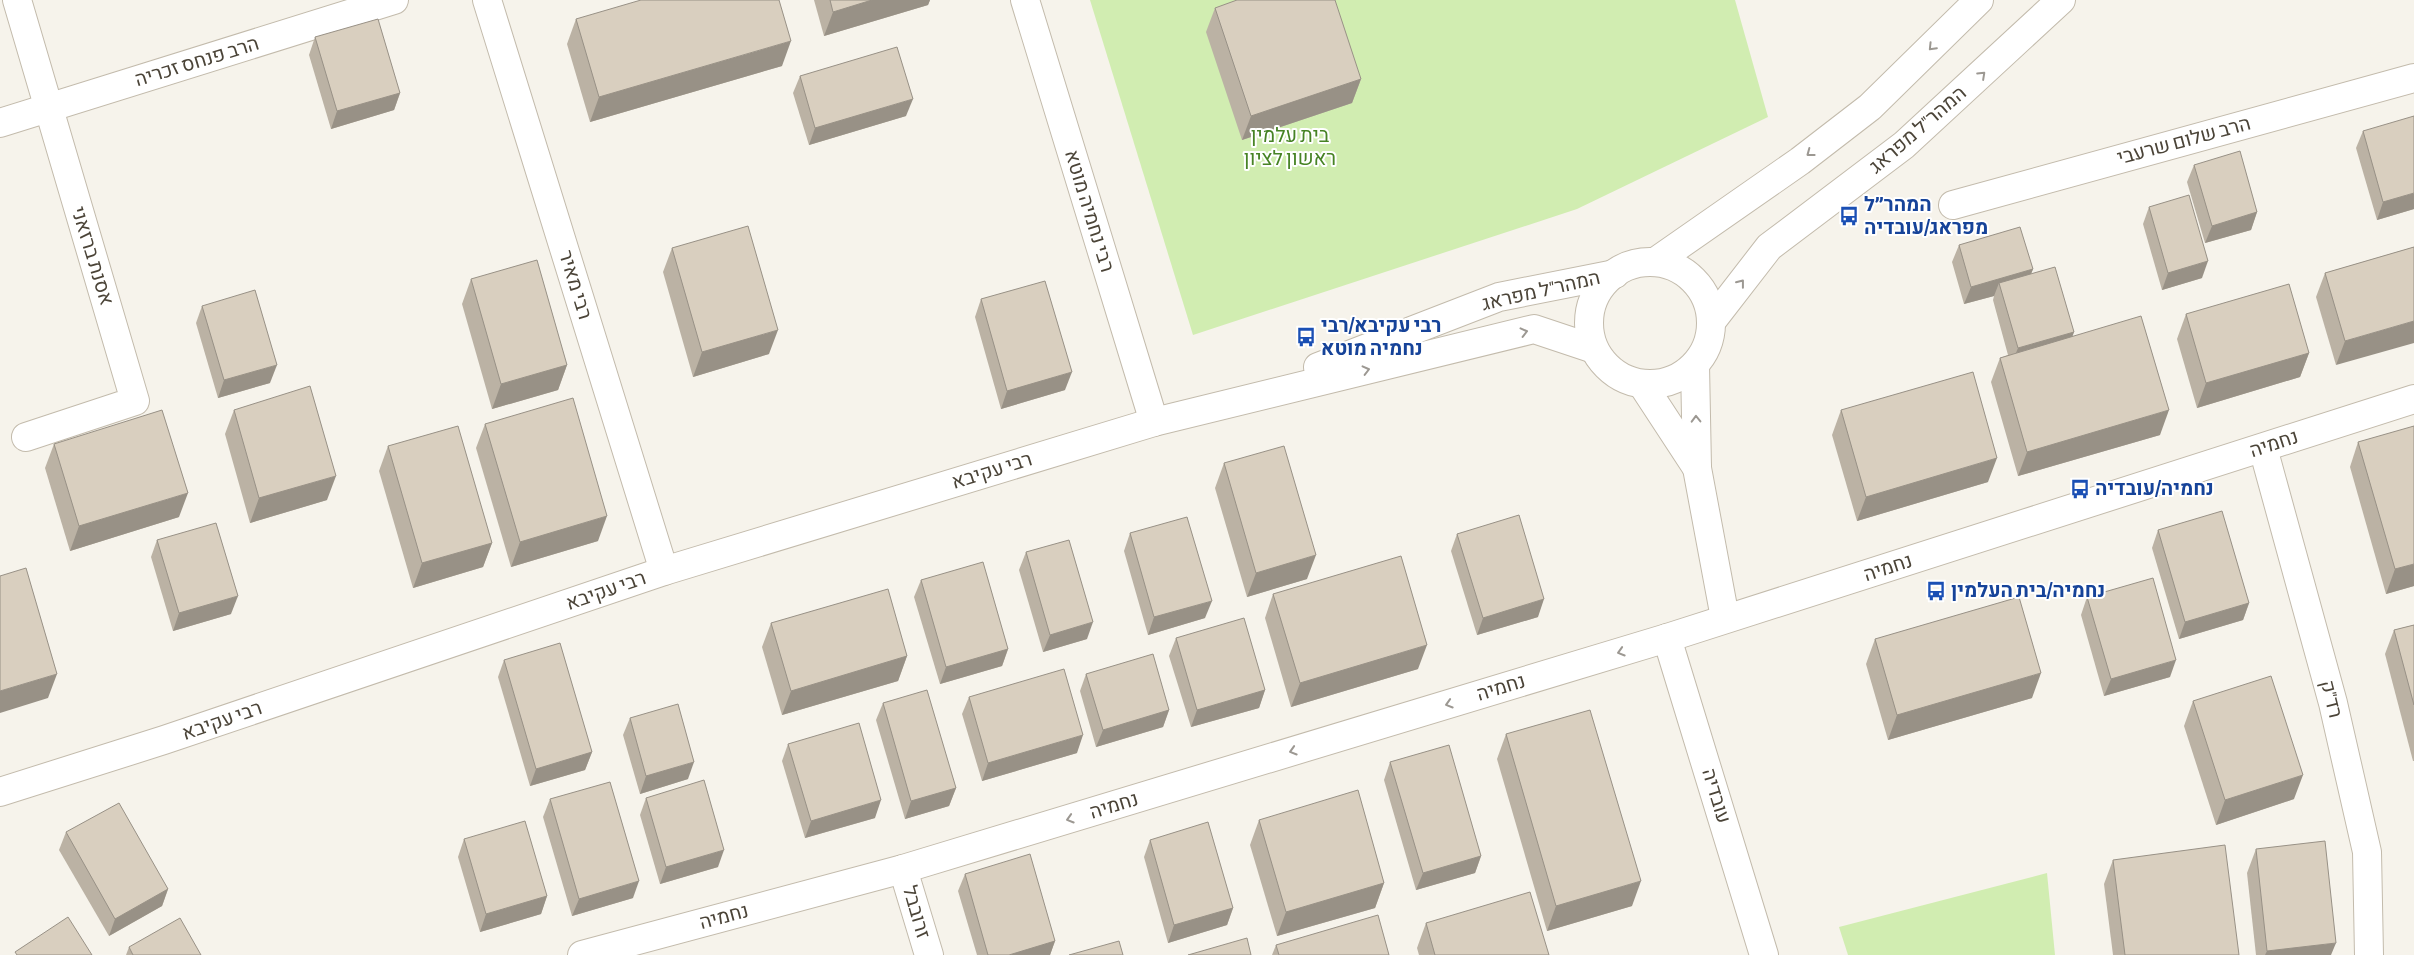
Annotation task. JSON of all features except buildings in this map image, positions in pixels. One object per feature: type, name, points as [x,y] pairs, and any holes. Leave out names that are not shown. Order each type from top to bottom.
[{"type":"street","name":"אסנת ברזאני","points":[[17,0],[135,401],[26,437]]},
{"type":"street","name":"הרב פנחס זכריה","points":[[0,123],[394,0]]},
{"type":"street","name":"רבי מאיר","points":[[487,0],[664,571]]},
{"type":"street","name":"רבי נחמיה מוטא","points":[[1025,0],[1154,422]]},
{"type":"street","points":[[1654,262],[1800,161],[1864,112],[1980,0]]},
{"type":"street","name":"המהר\"ל מפראג","points":[[1711,322],[1769,247],[1904,145],[2061,0]]},
{"type":"street","name":"הרב שלום שרעבי","points":[[1953,205],[2414,78]]},
{"type":"street","points":[[1654,262],[1675,267],[1691,277],[1704,293],[1710,311],[1712,330],[1706,349],[1695,365],[1673,380],[1642,384],[1623,378],[1606,366],[1594,349],[1589,329],[1591,308],[1600,288],[1615,274],[1634,264],[1654,262]]},
{"type":"street","name":"המהר\"ל מפראג","points":[[1216,406],[1500,296],[1615,274]]},
{"type":"street","name":"המהר\"ל מפראג","points":[[1216,406],[1534,330],[1594,349]]},
{"type":"street","points":[[1695,365],[1697,468],[1725,618]]},
{"type":"street","points":[[1642,384],[1697,468]]},
{"type":"street","name":"נחמיה","points":[[582,955],[903,869],[1668,638],[1725,618],[2414,399]]},
{"type":"street","name":"רבי עקיבא","points":[[0,792],[164,740],[664,571],[1154,422],[1216,406]]},
{"type":"street","name":"רד\"ק","points":[[2263,448],[2333,703],[2367,852],[2369,955]]},
{"type":"street","name":"עובדיה","points":[[1668,638],[1764,955]]},
{"type":"street","name":"זרובבל","points":[[903,869],[929,955]]},
{"type":"green space","name":"בית עלמין ראשון לציון","points":[[1090,0],[1735,0],[1768,117],[1577,209],[1193,335]]},
{"type":"green space","points":[[2047,873],[2055,955],[1848,955],[1839,927]]},
{"type":"place","name":"המהר״ל מפראג/עובדיה","points":[[1849,216]]},
{"type":"place","name":"רבי עקיבא/רבי נחמיה מוטא","points":[[1306,337]]},
{"type":"place","name":"נחמיה/עובדיה","points":[[2080,489]]},
{"type":"place","name":"נחמיה/בית העלמין","points":[[1936,591]]}]
